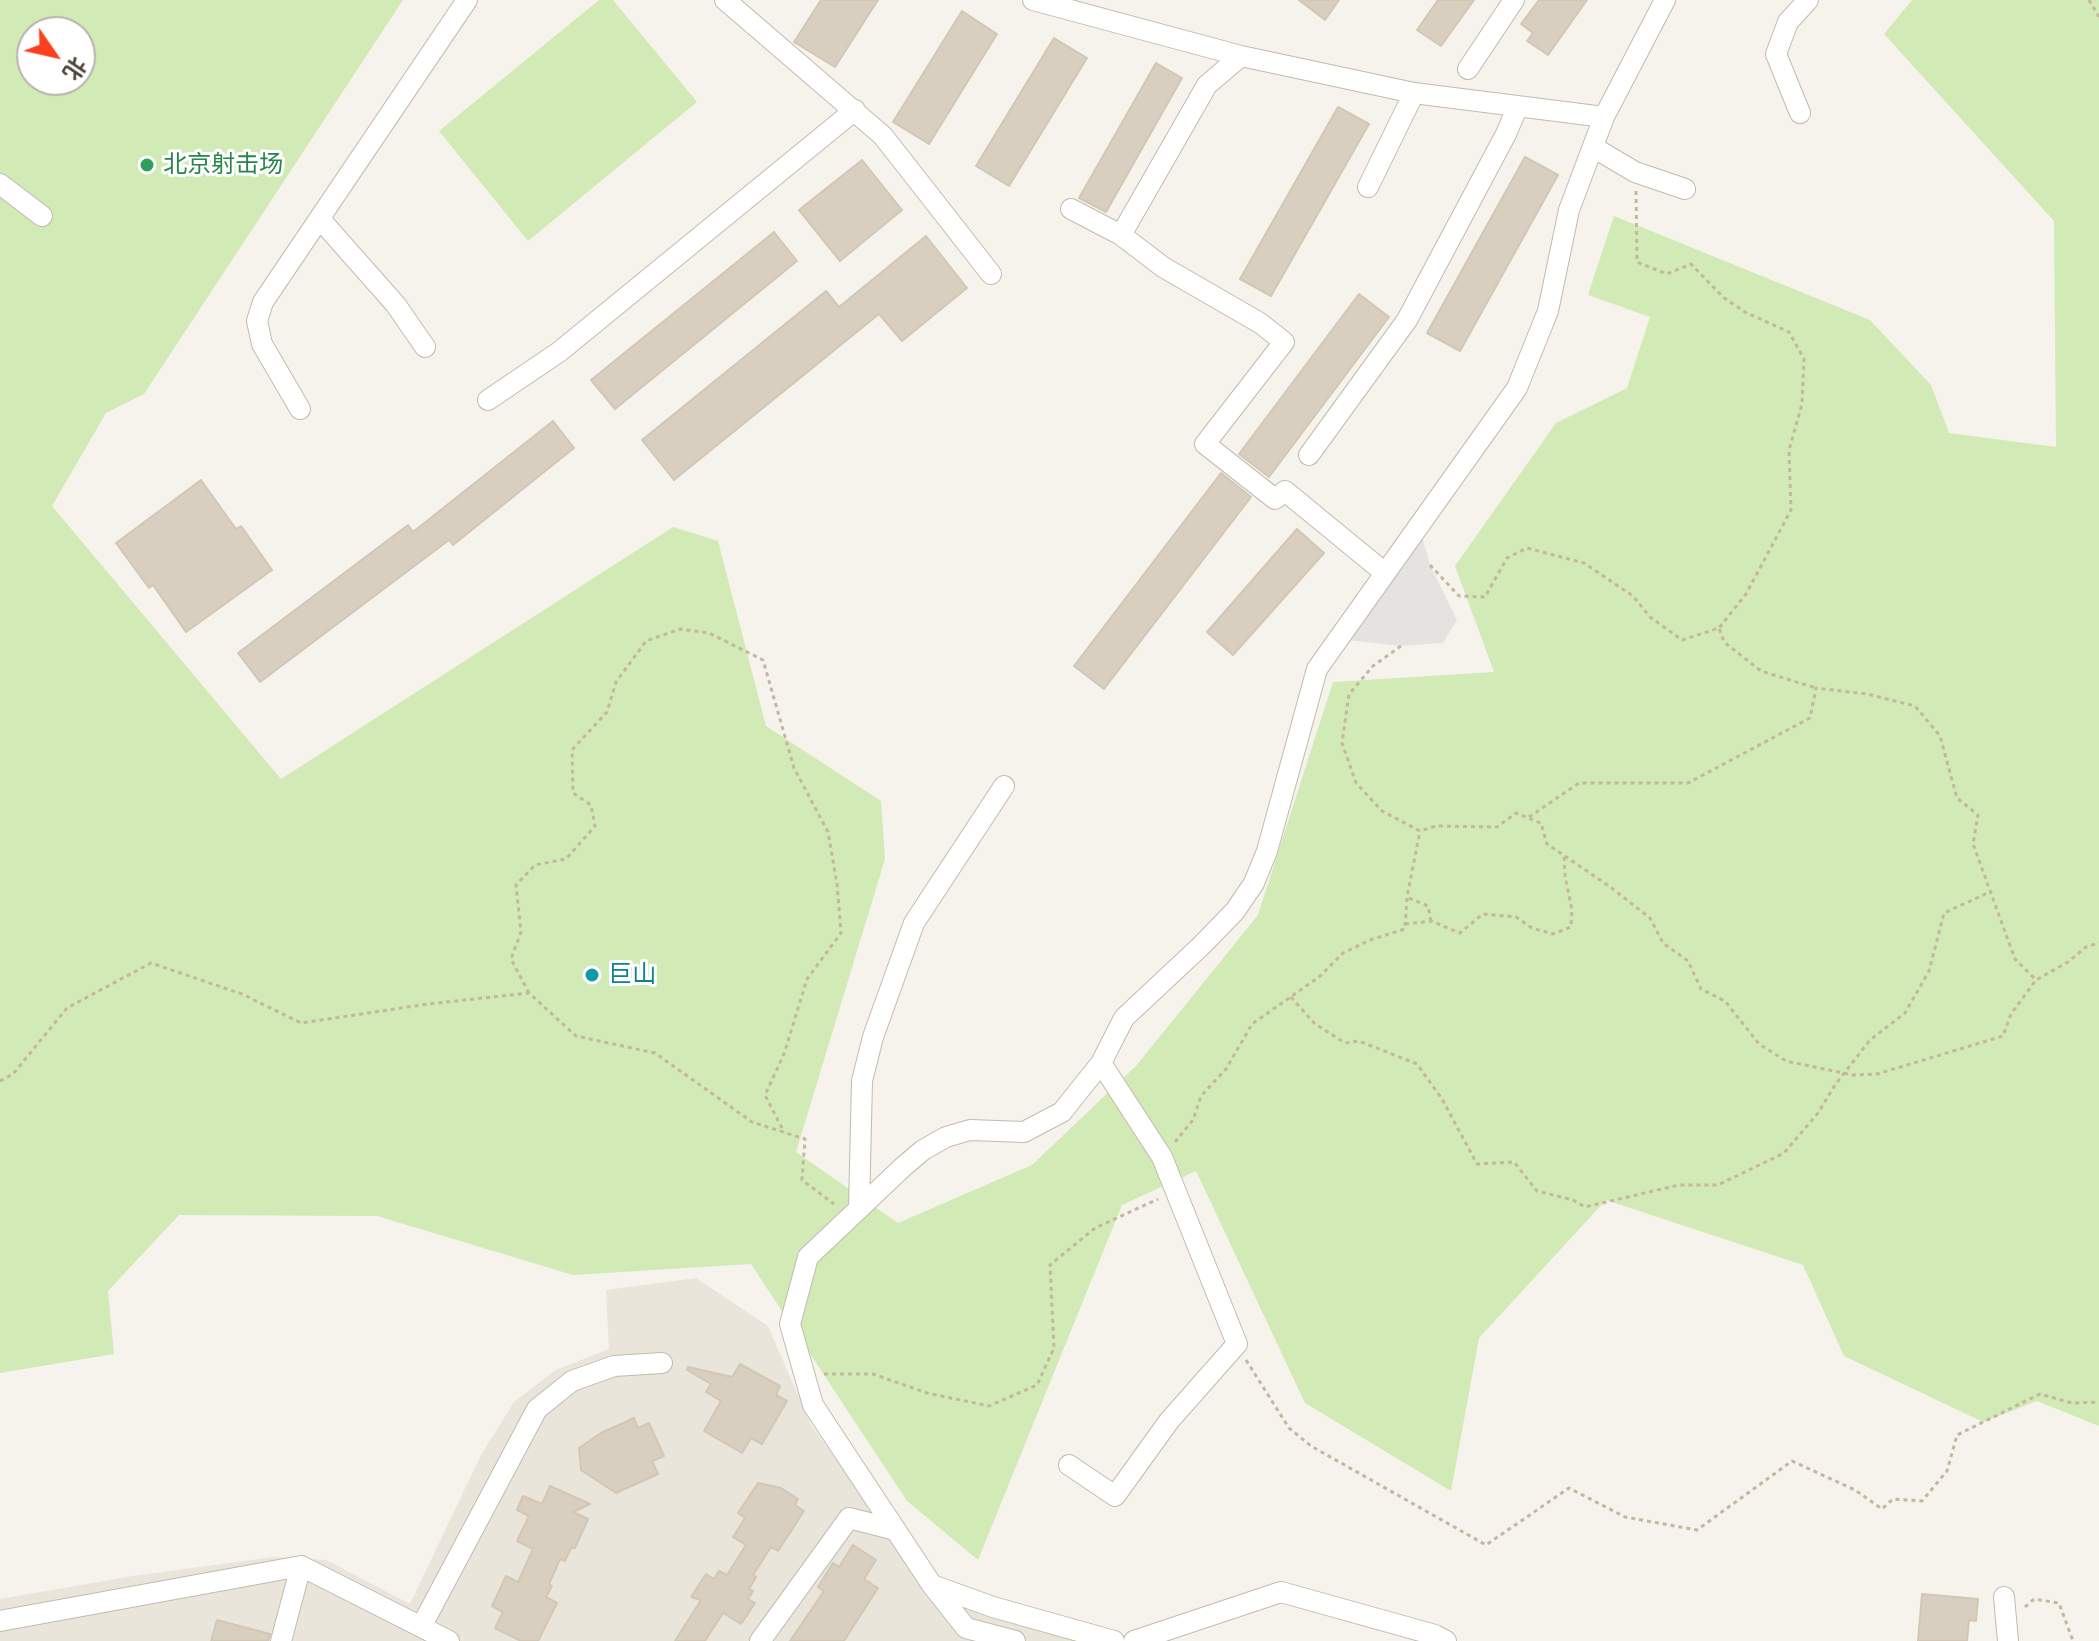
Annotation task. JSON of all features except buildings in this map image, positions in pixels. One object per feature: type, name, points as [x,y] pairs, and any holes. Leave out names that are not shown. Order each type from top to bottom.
[{"type":"street","points":[[300,409],[262,344],[257,321],[263,302],[467,0]]},
{"type":"street","points":[[725,0],[883,136],[991,274]]},
{"type":"street","points":[[1033,0],[1241,56],[1414,93],[1604,117]]},
{"type":"street","points":[[1468,69],[1514,0]]},
{"type":"street","points":[[1015,1641],[962,1635],[813,1405],[790,1324],[808,1257],[923,1150],[946,1137],[970,1130],[1024,1132],[1062,1112],[1101,1063],[1124,1018],[1235,911],[1254,883],[1267,851],[1317,669],[1517,388],[1548,311],[1569,210],[1604,117],[1665,0]]},
{"type":"street","points":[[1800,113],[1776,54],[1788,22],[1808,0]]},
{"type":"street","points":[[1121,235],[1207,85],[1241,56]]},
{"type":"street","points":[[1368,187],[1414,93]]},
{"type":"street","points":[[1309,455],[1407,320],[1517,108]]},
{"type":"street","points":[[488,400],[559,352],[855,110]]},
{"type":"street","points":[[1593,147],[1635,172],[1685,189]]},
{"type":"street","points":[[0,184],[42,216]]},
{"type":"street","points":[[1071,209],[1121,235],[1163,267],[1260,323],[1284,342],[1205,444],[1275,499],[1285,491],[1385,573]]},
{"type":"street","points":[[320,219],[396,305],[425,347]]},
{"type":"street","points":[[854,1212],[862,1081],[873,1037],[914,923],[1004,786]]},
{"type":"street","points":[[1069,1465],[1115,1496],[1169,1421],[1237,1344],[1162,1157],[1101,1063]]},
{"type":"street","points":[[421,1627],[537,1409],[572,1381],[614,1366],[662,1363]]},
{"type":"street","points":[[760,1641],[849,1518],[896,1530]]},
{"type":"street","points":[[281,1641],[301,1566]]},
{"type":"street","points":[[0,1621],[301,1566],[449,1641]]},
{"type":"street","points":[[932,1585],[993,1607],[1114,1641]]},
{"type":"street","points":[[1134,1641],[1281,1592],[1435,1635],[1446,1641]]},
{"type":"street","points":[[2004,1597],[2007,1632]]},
{"type":"path","points":[[2089,0],[2099,17]]},
{"type":"path","points":[[1430,565],[1459,596],[1485,597],[1507,558],[1527,548],[1584,563],[1633,596],[1650,617],[1682,640],[1719,628],[1746,594],[1791,510],[1789,450],[1802,404],[1804,359],[1789,332],[1745,312],[1723,297],[1691,264],[1667,274],[1637,262],[1635,172]]},
{"type":"path","points":[[1719,628],[1724,642],[1761,671],[1816,688],[1867,694],[1915,706],[1940,736],[1957,798],[1978,815],[1973,844],[2015,959],[2036,980]]},
{"type":"path","points":[[784,1132],[765,1095],[784,1054],[807,979],[841,933],[828,832],[794,768],[763,660],[709,633],[680,629],[646,641],[616,682],[607,712],[572,750],[573,793],[591,805],[595,826],[566,859],[535,865],[516,885],[521,932],[511,959],[529,993],[576,1036],[655,1053],[752,1122],[805,1139],[802,1180],[854,1212]]},
{"type":"path","points":[[1401,646],[1373,666],[1349,694],[1342,743],[1356,783],[1382,811],[1420,831],[1436,826],[1497,827],[1516,813],[1541,823],[1547,844],[1650,918],[1663,943],[1688,961],[1701,989],[1725,1001],[1759,1044],[1786,1061],[1845,1074],[1877,1074],[2003,1036],[2011,1014],[2036,980],[2068,962],[2086,947],[2099,943]]},
{"type":"path","points":[[1528,817],[1579,783],[1688,783],[1810,718],[1816,688]]},
{"type":"path","points":[[1162,1157],[1193,1120],[1201,1096],[1226,1069],[1252,1024],[1319,977],[1343,953],[1405,929],[1407,897],[1420,831]]},
{"type":"path","points":[[1405,924],[1431,921],[1460,933],[1483,914],[1516,917],[1532,928],[1553,934],[1571,927],[1572,910],[1564,854]]},
{"type":"path","points":[[1291,997],[1315,1024],[1345,1043],[1359,1041],[1417,1064],[1442,1099],[1477,1164],[1514,1162],[1537,1191],[1573,1200],[1585,1207],[1679,1185],[1718,1185],[1784,1153],[1818,1113],[1870,1040],[1905,1013],[1929,971],[1944,913],[1992,891]]},
{"type":"path","points":[[1407,897],[1428,906],[1431,921]]},
{"type":"path","points":[[0,1081],[13,1074],[67,1008],[151,963],[242,994],[301,1023],[529,993]]},
{"type":"path","points":[[804,1374],[873,1374],[927,1393],[989,1406],[1037,1385],[1054,1348],[1050,1265],[1095,1228],[1176,1191]]},
{"type":"path","points":[[1237,1344],[1289,1428],[1311,1446],[1486,1545],[1569,1488],[1625,1517],[1697,1530],[1792,1461],[1855,1490],[1882,1509],[1893,1499],[1922,1501],[1947,1471],[1957,1435],[2040,1394],[2072,1403],[2099,1402]]},
{"type":"path","points":[[2007,1632],[2034,1599],[2059,1603],[2073,1641]]},
{"type":"shaded area","points":[[1419,525],[1430,565],[1457,620],[1443,643],[1401,646],[1338,639]]},
{"type":"shaded area","points":[[696,1278],[768,1326],[811,1425],[877,1516],[937,1582],[1083,1641],[0,1641],[0,1599],[133,1576],[274,1557],[326,1560],[410,1604],[481,1455],[514,1402],[556,1370],[609,1349],[606,1290]]},
{"type":"green space","points":[[0,0],[403,0],[144,394],[106,413],[52,506],[281,779],[673,527],[718,541],[766,726],[881,801],[885,859],[796,1152],[898,1223],[1032,1165],[1136,1066],[1258,915],[1333,682],[1494,672],[1455,566],[1556,423],[1627,388],[1650,317],[1588,295],[1614,216],[1870,320],[1931,385],[1949,433],[2056,447],[2054,221],[1884,34],[1912,0],[2099,0],[2099,1426],[2037,1401],[1983,1422],[1844,1356],[1803,1265],[1606,1200],[1479,1338],[1451,1491],[1305,1403],[1196,1171],[1122,1205],[978,1560],[907,1501],[751,1264],[573,1275],[377,1216],[179,1215],[108,1291],[114,1354],[0,1373]]},
{"type":"green space","points":[[599,0],[613,0],[697,102],[528,241],[439,131]]},
{"type":"place","name":"北京射击场","points":[[147,165]]},
{"type":"place","name":"巨山","points":[[592,975]]}]
